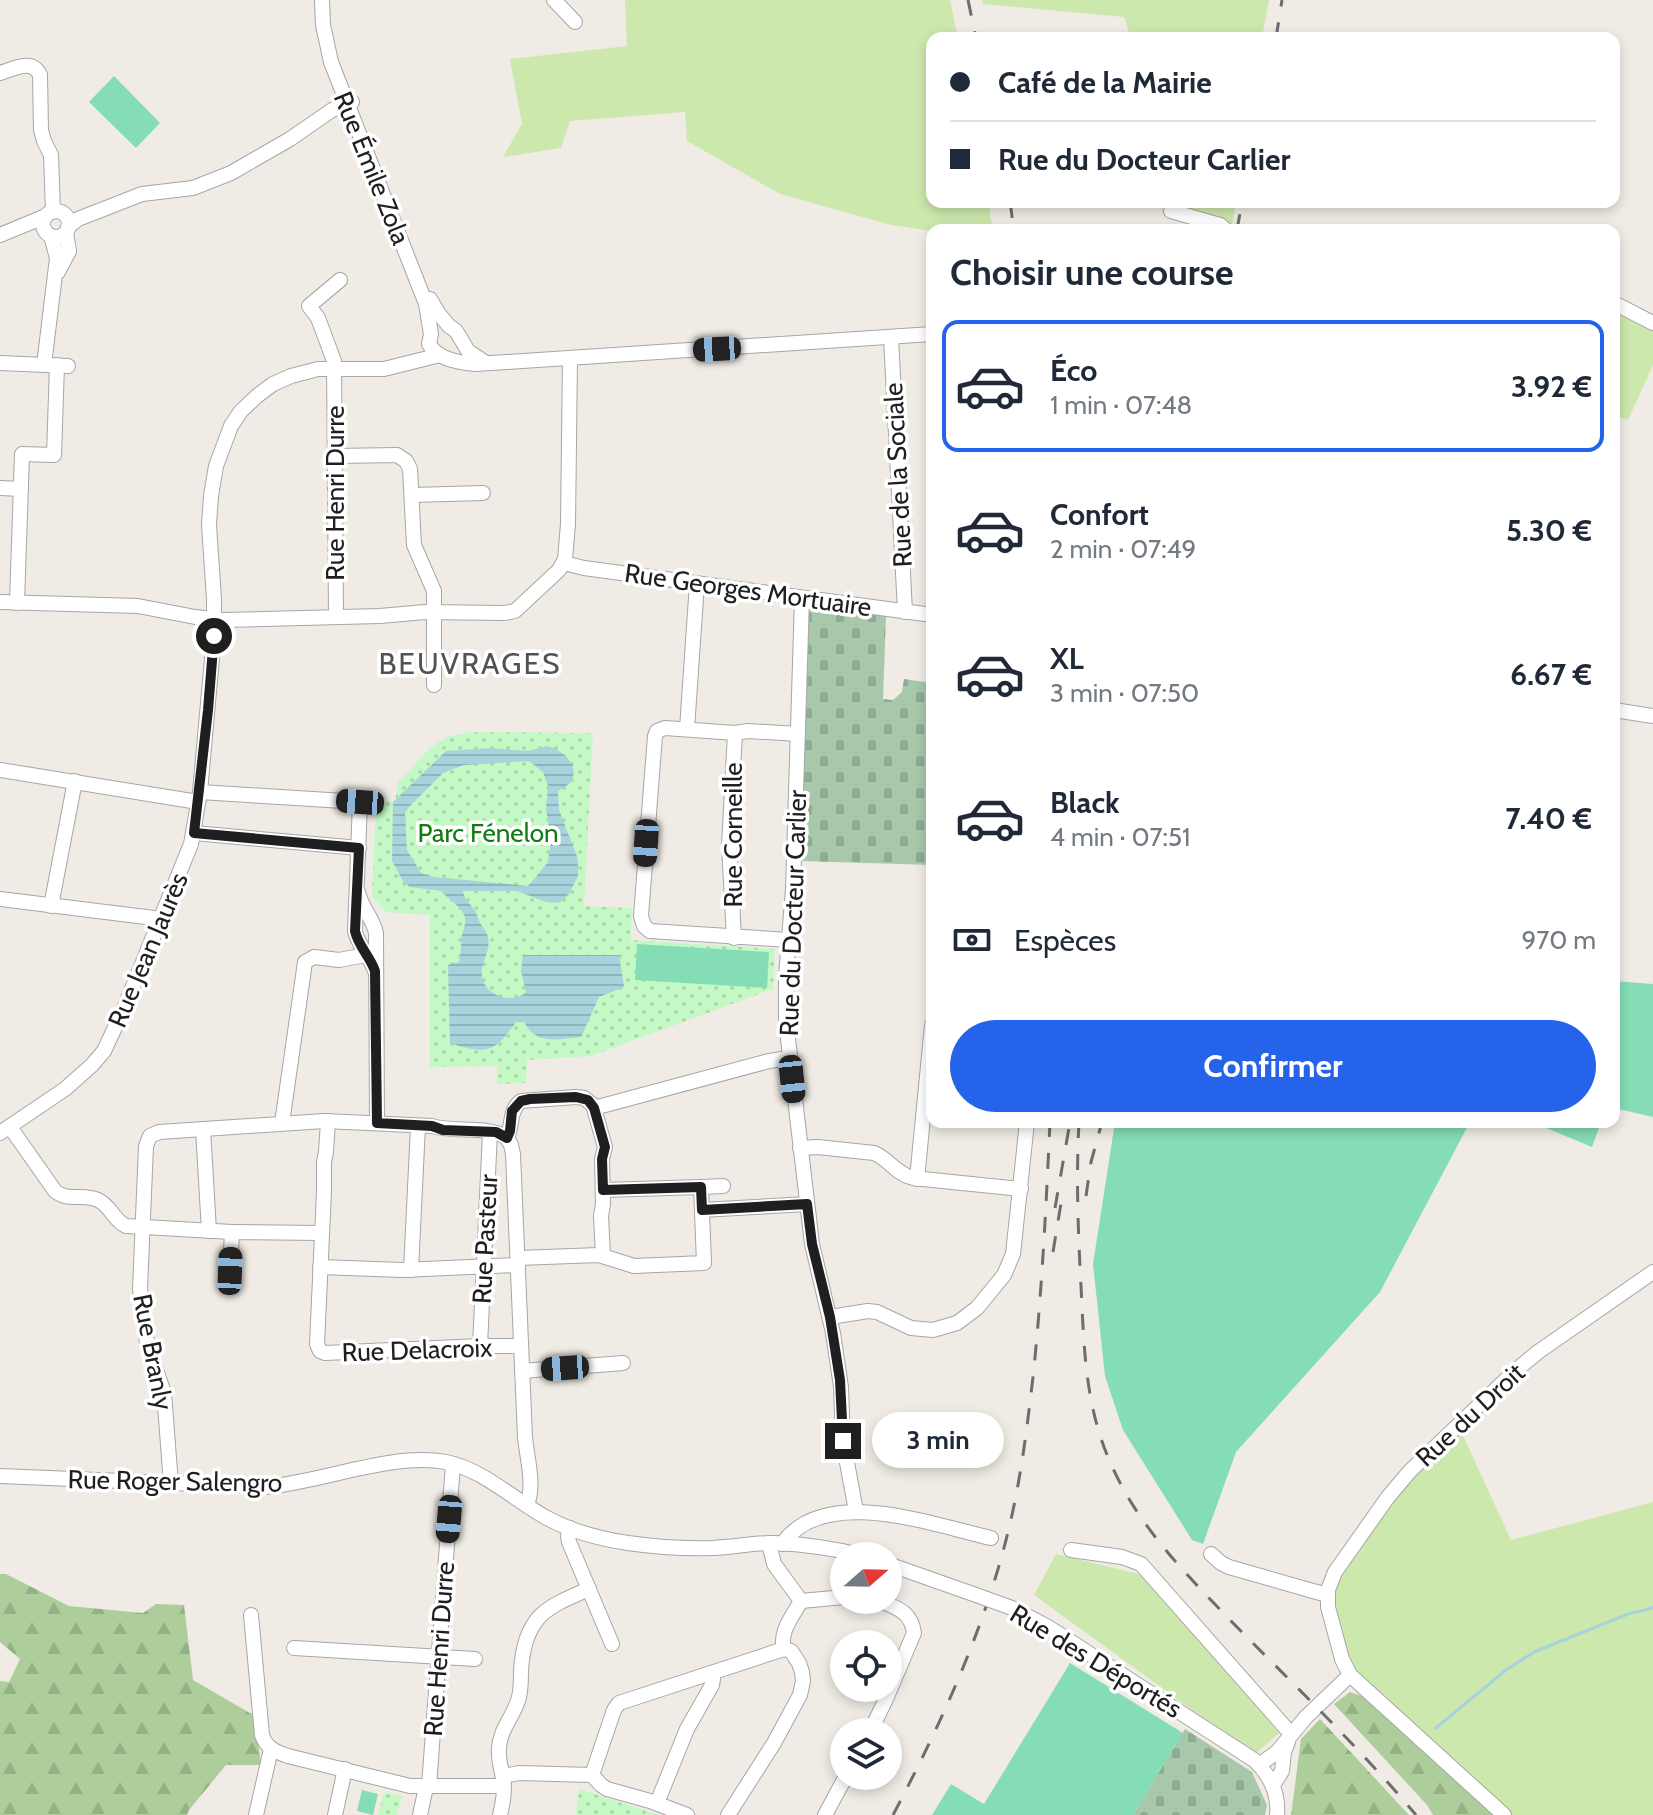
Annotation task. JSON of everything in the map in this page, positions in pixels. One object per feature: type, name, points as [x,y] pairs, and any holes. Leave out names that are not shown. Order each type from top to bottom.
[{"type":"street","name":"Rue Émile Zola","points":[[322,0],[322,18],[334,61],[426,304],[430,335]]},
{"type":"street","points":[[554,0],[575,22]]},
{"type":"street","points":[[0,73],[30,65],[38,69],[41,130],[52,159],[56,224],[69,251],[55,280],[57,365],[54,455],[22,454],[17,603]]},
{"type":"street","points":[[5,234],[35,231],[80,218],[137,195],[188,189],[218,178],[243,167],[332,110],[349,103]]},
{"type":"street","points":[[1171,211],[1216,224]]},
{"type":"street","name":"Rue Émile Zola","points":[[395,220],[432,302],[449,326]]},
{"type":"street","name":"Rue Henri Durre","points":[[336,617],[334,369],[332,353],[318,318],[309,306],[340,280]]},
{"type":"street","points":[[1620,306],[1653,322]]},
{"type":"street","points":[[396,366],[438,327],[449,326],[456,331],[468,351],[486,363]]},
{"type":"street","points":[[430,335],[431,347],[441,356],[469,364],[926,334]]},
{"type":"street","name":"Rue de la Sociale","points":[[891,337],[905,612]]},
{"type":"street","points":[[441,356],[454,352],[459,339]]},
{"type":"street","name":"Rue Jean Jaurès","points":[[5,1130],[65,1089],[104,1051],[189,850],[199,797],[211,682],[214,620],[209,512],[214,475],[235,419],[245,406],[273,384],[305,372],[380,370],[441,356]]},
{"type":"street","points":[[0,602],[143,607],[214,620],[515,611],[564,563],[568,532],[570,358]]},
{"type":"street","points":[[0,363],[57,365]]},
{"type":"street","points":[[335,456],[393,454],[406,461],[410,469],[414,545],[433,586],[434,685]]},
{"type":"street","points":[[0,488],[21,489]]},
{"type":"street","points":[[412,495],[483,493]]},
{"type":"street","name":"Rue Georges Mortuaire","points":[[564,563],[926,614]]},
{"type":"street","points":[[687,729],[697,583]]},
{"type":"street","name":"Rue du Docteur Carlier","points":[[802,598],[793,889],[785,1005],[812,1244],[830,1317],[841,1387],[843,1441],[856,1511]]},
{"type":"street","points":[[1620,711],[1653,716]]},
{"type":"street","points":[[789,940],[650,931],[641,919],[657,731],[662,728],[798,734]]},
{"type":"street","name":"Rue Corneille","points":[[734,938],[729,839],[735,733]]},
{"type":"street","points":[[0,770],[199,797],[360,802],[355,934],[372,953],[375,971],[377,1123]]},
{"type":"street","points":[[51,906],[75,781]]},
{"type":"street","points":[[194,833],[359,848]]},
{"type":"street","points":[[0,899],[162,919]]},
{"type":"street","points":[[282,1123],[305,962],[314,957],[339,960],[372,953]]},
{"type":"street","points":[[594,1108],[789,1058]]},
{"type":"street","points":[[917,1179],[926,1087]]},
{"type":"street","points":[[507,1138],[512,1111],[517,1103],[580,1097],[590,1102],[605,1147],[602,1159],[603,1256]]},
{"type":"street","points":[[328,1121],[320,1267],[411,1270],[603,1256],[634,1266],[704,1263],[701,1187]]},
{"type":"street","points":[[209,1231],[203,1129],[328,1121],[499,1133],[507,1138],[513,1154],[530,1490],[527,1505],[570,1528],[622,1542],[708,1548],[776,1544],[830,1550]]},
{"type":"street","points":[[411,1270],[418,1126]]},
{"type":"street","points":[[830,1317],[873,1311],[906,1326],[927,1330],[945,1328],[963,1320],[981,1303],[1010,1265],[1015,1248],[1026,1128]]},
{"type":"street","name":"Rue Branly","points":[[171,1484],[164,1393],[147,1343],[141,1302],[146,1142],[159,1132],[203,1129]]},
{"type":"street","points":[[5,1130],[58,1194],[64,1198],[86,1196],[97,1199],[107,1206],[119,1223],[126,1226],[322,1233]]},
{"type":"street","name":"Rue Pasteur","points":[[480,1346],[490,1132]]},
{"type":"street","points":[[800,1148],[874,1153],[902,1174],[917,1179],[1021,1189]]},
{"type":"street","points":[[603,1190],[723,1186]]},
{"type":"street","points":[[702,1210],[807,1204]]},
{"type":"street","points":[[230,1271],[232,1232]]},
{"type":"street","name":"Rue Delacroix","points":[[320,1267],[317,1344],[320,1351],[325,1353],[521,1346]]},
{"type":"street","name":"Rue du Droit","points":[[1327,1595],[1335,1572],[1383,1503],[1410,1471],[1527,1361],[1653,1272]]},
{"type":"street","points":[[522,1371],[623,1363]]},
{"type":"street","name":"Rue Roger Salengro","points":[[0,1476],[266,1487],[399,1462],[434,1460],[475,1472],[527,1505]]},
{"type":"street","name":"Rue Henri Durre","points":[[420,1815],[427,1786],[453,1464]]},
{"type":"street","points":[[801,1601],[774,1564],[776,1544],[803,1523],[829,1515],[875,1512],[991,1538]]},
{"type":"street","points":[[570,1528],[569,1542],[612,1644]]},
{"type":"street","points":[[1071,1550],[1122,1557],[1141,1564],[1291,1734]]},
{"type":"street","points":[[1211,1554],[1229,1567],[1327,1595],[1342,1659],[1350,1675],[1504,1815]]},
{"type":"street","name":"Rue des Déportés","points":[[902,1569],[1012,1608],[1048,1627],[1249,1757],[1259,1765],[1275,1791]]},
{"type":"street","points":[[500,1815],[504,1797],[500,1738],[518,1700],[522,1658],[533,1627],[548,1608],[589,1589]]},
{"type":"street","points":[[801,1601],[830,1598]]},
{"type":"street","points":[[784,1649],[781,1640],[783,1633],[801,1601]]},
{"type":"street","points":[[877,1718],[914,1633],[909,1616],[902,1611]]},
{"type":"street","points":[[251,1615],[262,1735],[271,1749],[406,1785],[503,1781],[519,1773],[592,1775],[607,1789],[687,1815]]},
{"type":"street","points":[[294,1648],[475,1659]]},
{"type":"street","points":[[592,1775],[617,1705],[784,1649],[791,1651],[801,1667],[803,1681],[800,1695],[774,1743],[728,1815]]},
{"type":"street","points":[[657,1803],[687,1729],[712,1685],[711,1673]]},
{"type":"street","points":[[1259,1765],[1277,1752],[1350,1675]]},
{"type":"street","points":[[1277,1815],[1275,1791],[1291,1734]]},
{"type":"street","points":[[256,1815],[271,1749]]},
{"type":"street","points":[[335,1815],[345,1769]]},
{"type":"street","points":[[825,1815],[838,1790]]},
{"type":"green space","points":[[625,0],[950,0],[957,32],[926,32],[926,208],[989,208],[992,224],[926,224],[926,230],[891,225],[780,194],[687,141],[685,112],[570,121],[561,148],[503,157],[522,124],[510,59],[627,46]]},
{"type":"green space","points":[[982,0],[1269,0],[1263,32],[1129,32],[1124,17],[983,4]]},
{"type":"green space","points":[[114,76],[160,123],[136,148],[89,102]]},
{"type":"green space","points":[[1185,208],[1235,208],[1232,224]]},
{"type":"green space","points":[[1620,313],[1653,330],[1653,365],[1628,420],[1620,417]]},
{"type":"green space","points":[[809,606],[886,615],[883,699],[893,700],[902,692],[904,679],[926,682],[926,865],[800,861]]},
{"type":"green space","name":"Parc Fénelon","points":[[471,732],[593,733],[584,906],[632,908],[631,940],[775,949],[773,989],[590,1056],[527,1060],[526,1083],[497,1084],[497,1066],[430,1067],[430,915],[386,912],[372,896],[376,801],[395,802],[398,782],[431,747],[447,737]]},
{"type":"green space","points":[[637,944],[769,952],[767,988],[635,980]]},
{"type":"green space","points":[[1620,981],[1653,984],[1653,1117],[1620,1109]]},
{"type":"green space","points":[[1114,1128],[1467,1128],[1380,1292],[1236,1452],[1203,1544],[1192,1540],[1123,1430],[1105,1376],[1093,1264]]},
{"type":"green space","points":[[1546,1128],[1599,1128],[1592,1147]]},
{"type":"green space","points":[[1460,1429],[1511,1540],[1653,1502],[1653,1815],[1513,1815],[1354,1668],[1346,1654],[1336,1616],[1334,1585],[1387,1504]]},
{"type":"green space","points":[[1056,1554],[1143,1575],[1279,1733],[1254,1755],[1034,1595]]},
{"type":"green space","points":[[0,1574],[6,1574],[69,1606],[143,1613],[156,1604],[184,1605],[193,1680],[255,1716],[261,1765],[226,1765],[187,1815],[0,1815],[0,1681],[9,1682],[20,1659],[0,1642]]},
{"type":"green space","points":[[1070,1663],[1183,1733],[1133,1815],[932,1815],[951,1784],[984,1804]]},
{"type":"green space","points":[[1350,1692],[1365,1697],[1495,1815],[1433,1815],[1334,1704]]},
{"type":"green space","points":[[1320,1719],[1409,1815],[1291,1815],[1301,1739]]},
{"type":"green space","points":[[1185,1729],[1252,1772],[1267,1805],[1265,1815],[1133,1815]]},
{"type":"green space","points":[[579,1789],[659,1815],[576,1815]]},
{"type":"green space","points":[[362,1790],[378,1794],[373,1815],[357,1811]]},
{"type":"green space","points":[[384,1792],[402,1796],[397,1815],[378,1815]]},
{"type":"water","points":[[547,746],[559,751],[572,764],[574,770],[570,783],[558,791],[559,810],[578,859],[578,876],[569,894],[559,903],[546,902],[517,891],[463,891],[487,934],[488,950],[482,971],[484,983],[493,993],[514,998],[526,992],[521,971],[523,955],[619,955],[624,987],[599,997],[581,1037],[542,1038],[529,1030],[524,1022],[516,1022],[502,1040],[489,1049],[473,1049],[450,1043],[448,965],[459,962],[465,916],[442,891],[410,887],[403,881],[392,861],[393,802],[446,751],[491,748],[528,751]],"holes":[[[529,761],[543,772],[548,786],[546,810],[551,839],[548,862],[528,886],[434,877],[421,873],[407,850],[405,813],[443,773],[464,765]]]},
{"type":"waterway","points":[[1436,1728],[1506,1670],[1534,1652],[1653,1607]]},
{"type":"railway","points":[[968,0],[975,32]]},
{"type":"railway","points":[[1277,32],[1282,0]]},
{"type":"railway","points":[[1011,208],[1013,224]]},
{"type":"railway","points":[[1238,224],[1241,208]]},
{"type":"railway","points":[[893,1815],[960,1675],[988,1602],[1009,1528],[1033,1377],[1050,1128]]},
{"type":"railway","points":[[1055,1208],[1069,1128]]},
{"type":"railway","points":[[1079,1128],[1078,1224],[1085,1354],[1096,1421],[1122,1487],[1180,1567],[1349,1741],[1416,1815]]},
{"type":"railway","points":[[1086,1196],[1100,1128]]},
{"type":"railway","points":[[1053,1252],[1062,1197]]},
{"type":"district","name":"BEUVRAGES","points":[[470,664]]},
{"type":"route","points":[[214,636],[194,833],[359,848],[355,931],[375,971],[377,1123],[496,1132],[507,1138],[512,1111],[517,1103],[530,1099],[580,1097],[594,1108],[604,1144],[603,1190],[701,1187],[702,1210],[807,1204],[812,1244],[830,1317],[840,1380],[843,1441]]}]
